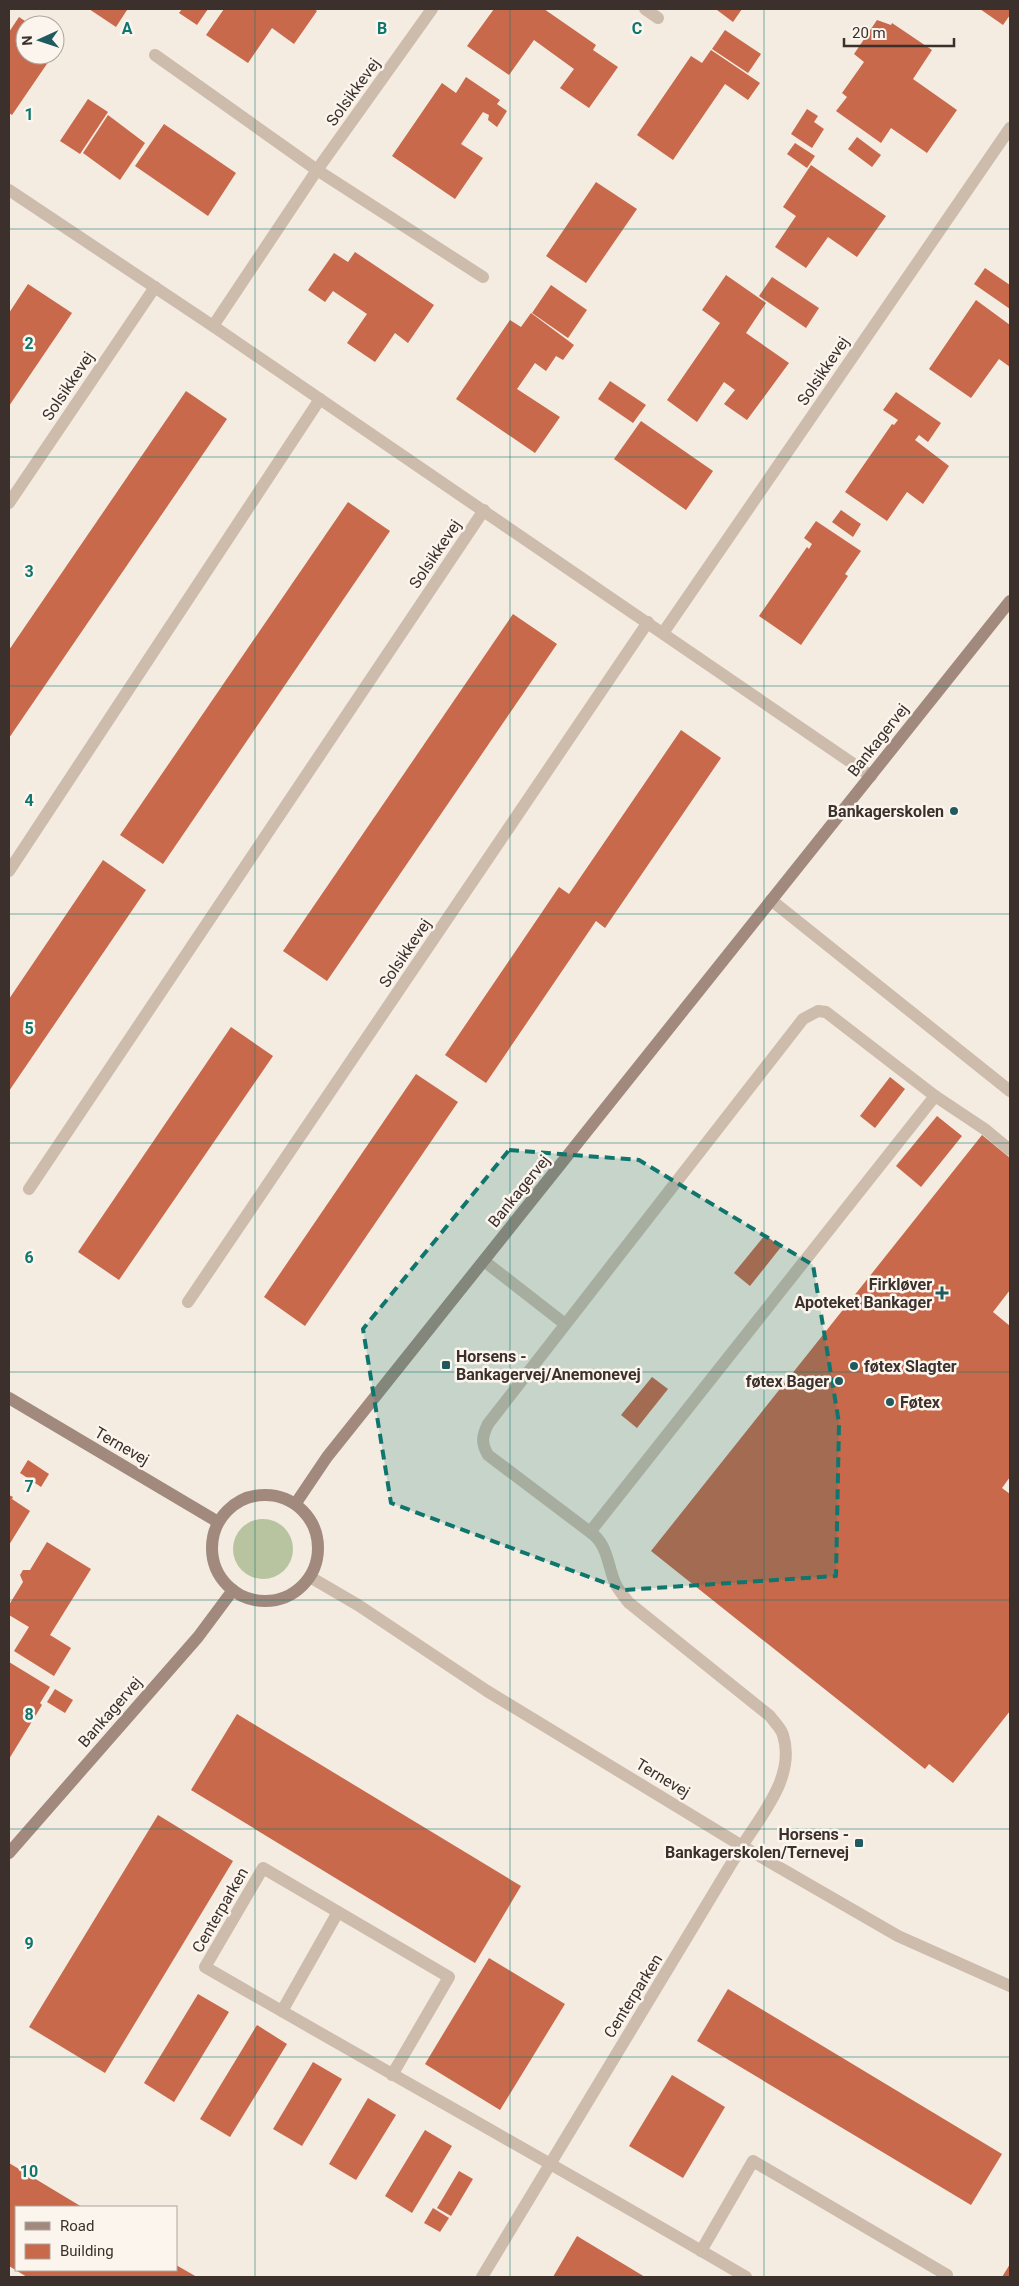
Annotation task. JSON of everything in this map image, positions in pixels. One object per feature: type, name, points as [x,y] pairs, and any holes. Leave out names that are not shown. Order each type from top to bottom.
[{"type":"street","name":"Solsikkevej","points":[[213,326],[317,170],[432,9]]},
{"type":"street","points":[[645,9],[658,18]]},
{"type":"street","points":[[155,55],[317,170],[483,277]]},
{"type":"street","name":"Solsikkevej","points":[[663,633],[1010,128]]},
{"type":"street","name":"Solsikkevej","points":[[9,190],[484,510],[871,776]]},
{"type":"street","name":"Solsikkevej","points":[[9,502],[155,287]]},
{"type":"street","points":[[9,871],[320,399]]},
{"type":"street","name":"Solsikkevej","points":[[29,1189],[484,510]]},
{"type":"street","name":"Bankagervej","points":[[296,1503],[328,1457],[1010,601]]},
{"type":"street","name":"Solsikkevej","points":[[188,1302],[648,622]]},
{"type":"street","points":[[771,900],[1010,1091]]},
{"type":"street","name":"Centerparken","points":[[482,2277],[774,1796],[784,1770],[786,1752],[783,1733],[770,1716],[628,1602],[616,1586],[603,1545],[590,1532],[488,1454],[482,1441],[483,1434],[488,1424],[803,1018],[811,1013],[818,1010],[835,1017],[935,1096],[986,1130],[1010,1150]]},
{"type":"street","points":[[590,1532],[935,1096]]},
{"type":"street","points":[[484,1261],[565,1324]]},
{"type":"street","name":"Ternevej","points":[[9,1398],[218,1522]]},
{"type":"street","points":[[261,1494],[279,1496],[296,1503],[311,1521],[319,1544],[318,1560],[310,1576],[294,1593],[279,1600],[263,1601],[247,1598],[233,1590],[220,1576],[213,1558],[212,1540],[218,1522],[229,1508],[244,1498],[261,1494]]},
{"type":"street","name":"Ternevej","points":[[310,1576],[358,1605],[487,1691],[742,1846],[898,1936],[1010,1986]]},
{"type":"street","name":"Bankagervej","points":[[9,1853],[198,1637],[233,1590]]},
{"type":"street","name":"Centerparken","points":[[392,2075],[449,1977],[263,1868],[205,1967],[392,2075],[550,2163],[746,2277]]},
{"type":"street","points":[[282,2011],[338,1912]]},
{"type":"street","points":[[701,2251],[753,2161],[947,2275],[945,2277]]},
{"type":"highlighted area","points":[[509,1150],[639,1160],[813,1265],[839,1423],[836,1576],[624,1590],[391,1503],[363,1329]]},
{"type":"green space","points":[[263,1519],[279,1524],[284,1528],[288,1533],[293,1549],[288,1565],[284,1570],[279,1574],[263,1579],[247,1574],[242,1570],[238,1565],[233,1549],[238,1533],[242,1528],[247,1524]]},
{"type":"building","points":[[89,9],[125,9],[127,10],[116,27]]},
{"type":"building","points":[[182,9],[208,9],[197,25],[179,13]]},
{"type":"building","points":[[224,9],[314,9],[317,11],[294,44],[272,28],[248,63],[206,35]]},
{"type":"building","points":[[494,9],[544,9],[596,45],[593,50],[618,67],[589,108],[560,88],[574,69],[534,40],[509,75],[467,46]]},
{"type":"building","points":[[718,9],[742,9],[733,22]]},
{"type":"building","points":[[980,9],[1010,9],[1010,15],[1003,25]]},
{"type":"building","points":[[877,20],[891,25],[892,23],[932,50],[913,79],[957,110],[927,153],[891,128],[881,143],[836,111],[847,97],[842,93],[864,62],[854,54]]},
{"type":"building","points":[[15,23],[15,65],[46,65],[12,115],[9,113],[9,32]]},
{"type":"building","points":[[725,30],[761,54],[748,73],[712,49]]},
{"type":"building","points":[[711,50],[760,83],[748,100],[725,84],[673,160],[637,135],[691,56],[702,63]]},
{"type":"building","points":[[466,77],[500,100],[497,104],[507,111],[497,127],[488,120],[489,115],[483,112],[461,144],[483,158],[455,199],[392,156],[442,83],[456,93]]},
{"type":"building","points":[[88,99],[108,112],[80,154],[60,141]]},
{"type":"building","points":[[807,109],[818,116],[814,122],[824,129],[812,148],[791,134]]},
{"type":"building","points":[[108,115],[145,143],[120,180],[83,153]]},
{"type":"building","points":[[164,124],[236,173],[208,216],[135,166]]},
{"type":"building","points":[[857,137],[881,155],[872,167],[848,149]]},
{"type":"building","points":[[795,143],[815,156],[807,168],[787,154]]},
{"type":"building","points":[[811,165],[886,216],[857,257],[828,237],[806,268],[775,247],[796,216],[783,207]]},
{"type":"building","points":[[596,182],[637,209],[586,283],[546,256]]},
{"type":"building","points":[[355,252],[434,305],[408,343],[395,333],[375,362],[347,343],[367,314],[333,291],[325,302],[308,290],[334,253],[348,262]]},
{"type":"building","points":[[985,268],[1010,285],[1010,309],[974,284]]},
{"type":"building","points":[[726,275],[766,303],[746,333],[789,363],[747,420],[724,404],[735,390],[724,382],[697,422],[667,400],[720,323],[702,310]]},
{"type":"building","points":[[772,277],[819,308],[806,328],[759,296]]},
{"type":"building","points":[[28,284],[72,313],[9,406],[9,313]]},
{"type":"building","points":[[551,285],[587,310],[568,338],[532,313]]},
{"type":"building","points":[[976,300],[1010,325],[1010,367],[999,359],[971,398],[929,369]]},
{"type":"building","points":[[531,313],[574,345],[563,360],[556,356],[546,371],[535,363],[517,389],[560,417],[535,453],[456,399],[510,320],[521,327]]},
{"type":"building","points":[[610,381],[646,405],[633,423],[598,399]]},
{"type":"building","points":[[186,391],[227,419],[9,738],[9,650]]},
{"type":"building","points":[[896,392],[941,423],[928,442],[919,435],[915,440],[949,466],[923,504],[907,492],[887,521],[845,492],[892,424],[894,425],[898,420],[883,410]]},
{"type":"building","points":[[641,421],[713,471],[686,510],[614,459]]},
{"type":"building","points":[[348,502],[390,531],[163,864],[120,835]]},
{"type":"building","points":[[841,510],[861,524],[853,537],[832,522]]},
{"type":"building","points":[[816,521],[861,551],[845,574],[848,576],[801,645],[759,616],[807,547],[809,549],[812,544],[804,538]]},
{"type":"building","points":[[513,614],[557,644],[327,981],[283,951]]},
{"type":"building","points":[[681,730],[721,758],[605,928],[596,921],[486,1083],[445,1055],[559,887],[569,894]]},
{"type":"building","points":[[103,860],[146,890],[9,1091],[9,999]]},
{"type":"building","points":[[231,1027],[273,1056],[119,1280],[78,1252]]},
{"type":"building","points":[[416,1074],[458,1102],[305,1326],[264,1297]]},
{"type":"building","points":[[890,1077],[905,1089],[875,1128],[860,1116]]},
{"type":"building","points":[[937,1116],[962,1136],[921,1187],[896,1166]]},
{"type":"building","name":"Føtex","points":[[982,1135],[1010,1158],[1010,1290],[993,1312],[1010,1326],[1010,1477],[1002,1488],[1010,1494],[1010,1711],[953,1783],[929,1764],[925,1769],[651,1551]]},
{"type":"building","points":[[765,1235],[781,1247],[750,1286],[734,1273]]},
{"type":"building","points":[[652,1377],[668,1389],[637,1428],[621,1415]]},
{"type":"building","points":[[28,1460],[49,1474],[41,1487],[20,1473]]},
{"type":"building","points":[[9,1495],[30,1511],[9,1545]]},
{"type":"building","points":[[47,1542],[91,1569],[50,1635],[71,1648],[54,1676],[14,1651],[29,1627],[9,1615],[9,1605],[23,1582],[20,1575],[23,1570],[30,1570]]},
{"type":"building","points":[[9,1662],[50,1687],[40,1703],[42,1705],[9,1759]]},
{"type":"building","points":[[55,1689],[73,1700],[65,1713],[47,1702]]},
{"type":"building","points":[[237,1714],[521,1886],[475,1963],[191,1790]]},
{"type":"building","points":[[158,1815],[233,1861],[105,2073],[29,2027]]},
{"type":"building","points":[[489,1958],[565,2004],[500,2110],[425,2064]]},
{"type":"building","points":[[728,1989],[1002,2154],[971,2205],[697,2041]]},
{"type":"building","points":[[198,1994],[229,2012],[174,2102],[144,2083]]},
{"type":"building","points":[[257,2025],[287,2044],[230,2137],[200,2119]]},
{"type":"building","points":[[313,2062],[342,2079],[302,2146],[273,2129]]},
{"type":"building","points":[[672,2075],[725,2107],[683,2178],[629,2146]]},
{"type":"building","points":[[368,2098],[396,2115],[356,2180],[329,2164]]},
{"type":"building","points":[[425,2130],[452,2146],[412,2213],[385,2196]]},
{"type":"building","points":[[9,2163],[80,2206],[15,2206],[15,2270],[9,2266]]},
{"type":"building","points":[[459,2171],[473,2179],[451,2216],[437,2208]]},
{"type":"building","points":[[433,2208],[449,2218],[440,2232],[424,2223]]},
{"type":"building","points":[[577,2236],[645,2277],[553,2277]]},
{"type":"building","points":[[1010,2264],[1010,2277],[1002,2277]]},
{"type":"building","points":[[178,2266],[197,2277],[27,2277],[17,2271],[178,2271]]},
{"type":"place","name":"Bankagerskolen","points":[[954,811]]},
{"type":"place","name":"Firkløver Apoteket Bankager","points":[[942,1293]]},
{"type":"place","name":"Horsens - Bankagervej/Anemonevej","points":[[446,1365]]},
{"type":"place","name":"føtex Slagter","points":[[854,1366]]},
{"type":"place","name":"føtex Bager","points":[[839,1381]]},
{"type":"place","name":"Føtex","points":[[890,1402]]},
{"type":"place","name":"Horsens - Bankagerskolen/Ternevej","points":[[859,1843]]}]
